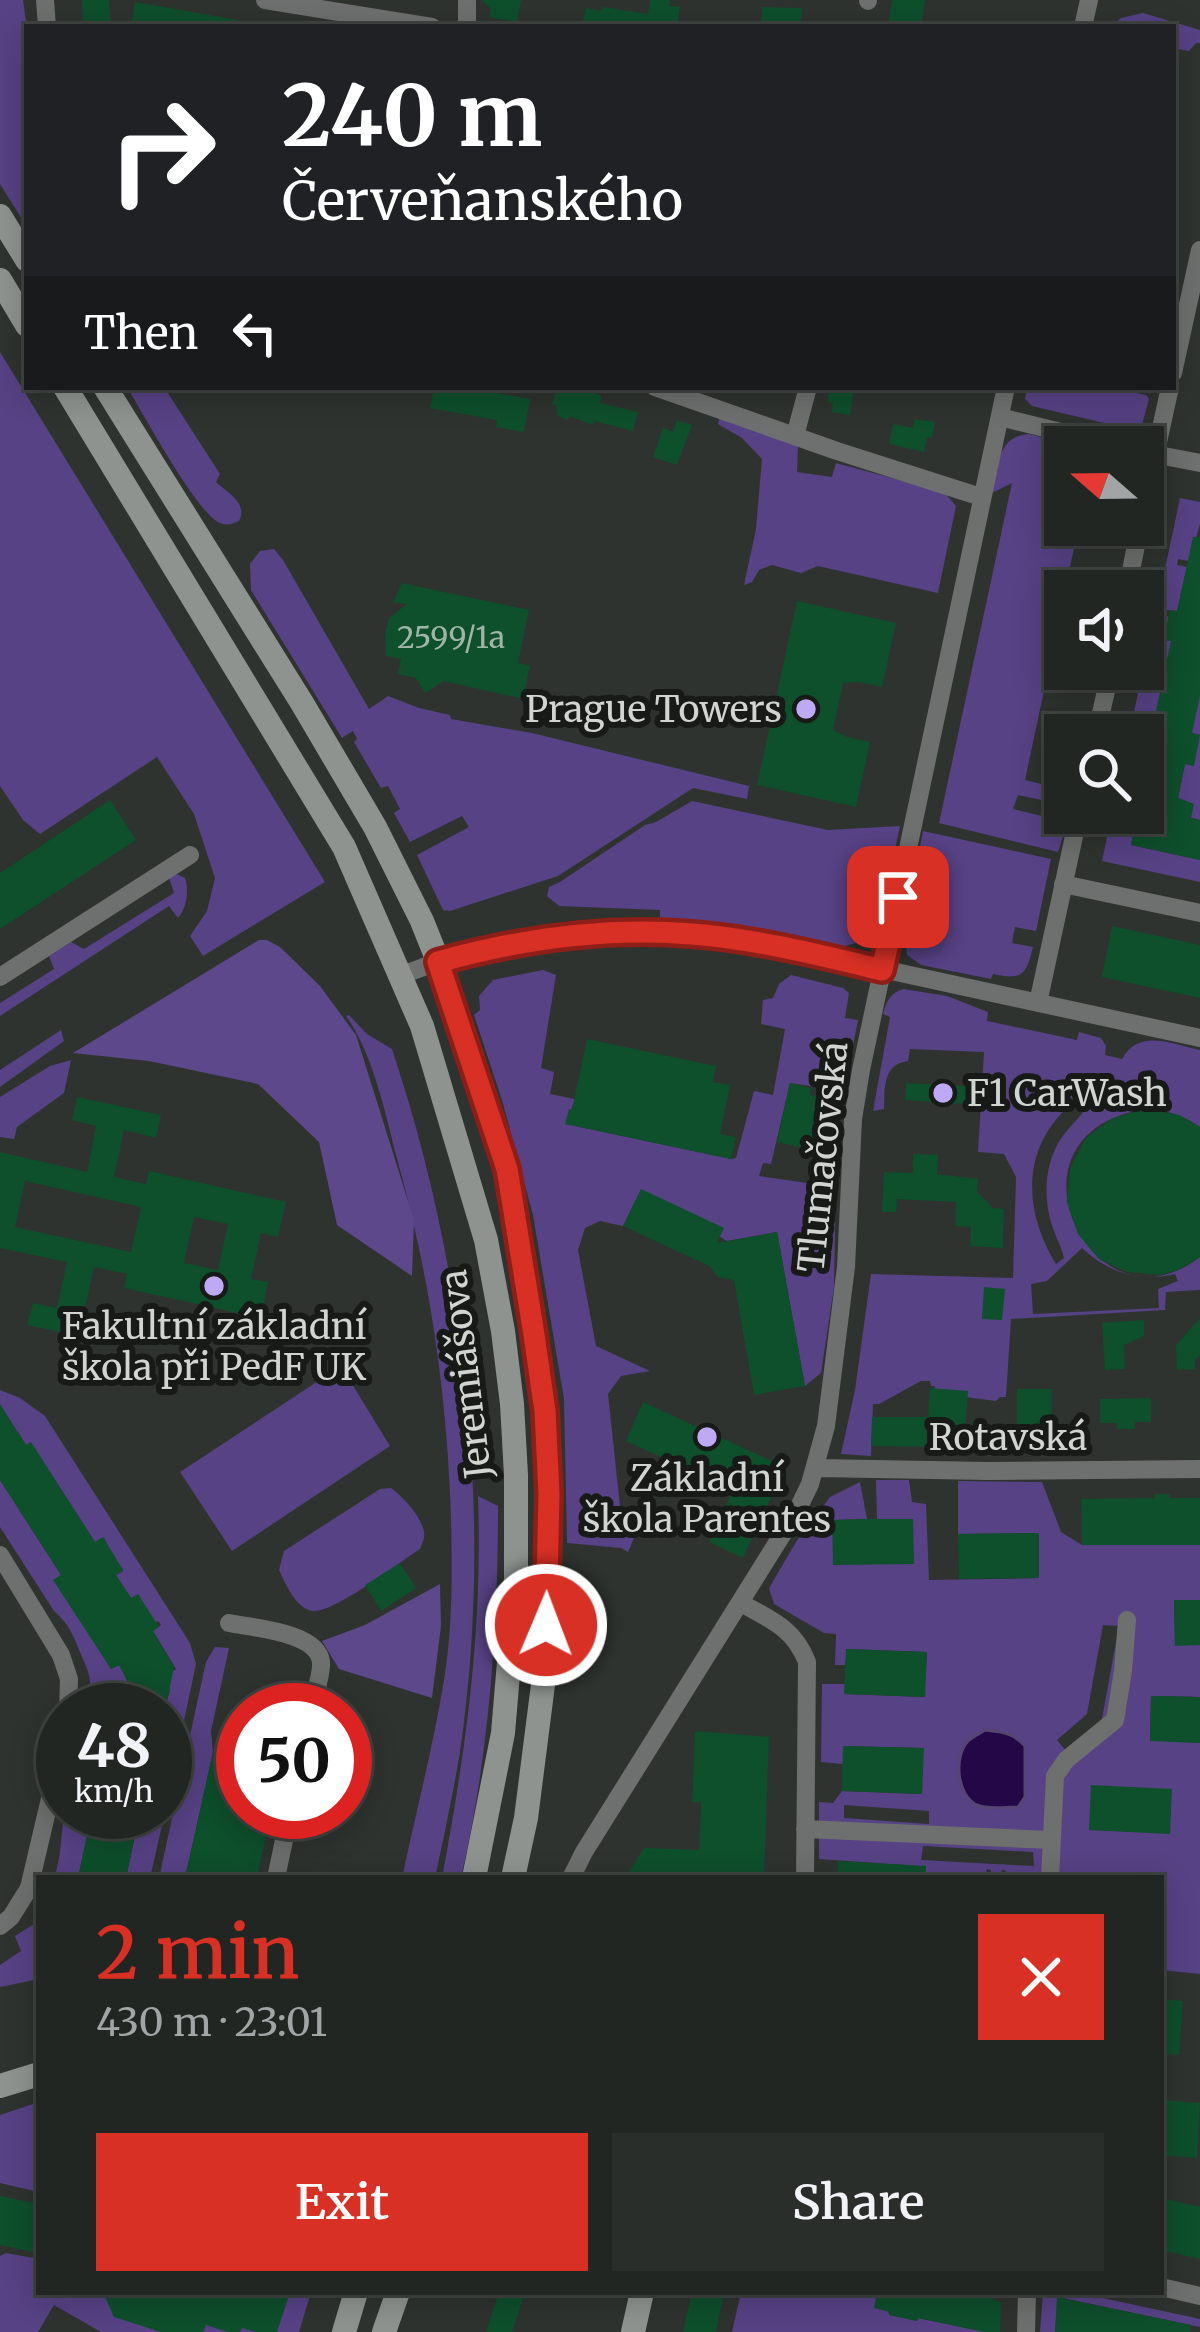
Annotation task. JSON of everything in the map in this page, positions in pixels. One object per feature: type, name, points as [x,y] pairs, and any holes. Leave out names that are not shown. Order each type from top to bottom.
[{"type":"main road","points":[[0,217],[24,255]]},
{"type":"main road","points":[[0,280],[24,320]]},
{"type":"main road","name":"Jeremiášova","points":[[66,390],[344,847],[422,1026],[486,1240],[512,1403],[516,1579],[503,1733],[475,1875]]},
{"type":"main road","name":"Jeremiášova","points":[[107,390],[375,827],[438,962],[507,1169],[545,1411],[549,1494],[545,1669],[526,1818],[514,1875]]},
{"type":"main road","points":[[0,2086],[36,2075]]},
{"type":"main road","points":[[344,2332],[355,2295]]},
{"type":"main road","points":[[384,2332],[397,2295]]},
{"type":"main road","points":[[633,2332],[641,2295]]},
{"type":"street","points":[[265,0],[413,24]]},
{"type":"street","points":[[1176,359],[1200,250]]},
{"type":"street","points":[[664,390],[982,497]]},
{"type":"street","points":[[795,436],[807,390]]},
{"type":"street","name":"Tlumačovská","points":[[573,1875],[802,1502],[816,1468],[826,1426],[846,1267],[853,1119],[1005,390]]},
{"type":"street","points":[[1158,426],[1169,390]]},
{"type":"street","points":[[1000,417],[1044,428]]},
{"type":"street","points":[[1164,456],[1200,463]]},
{"type":"street","points":[[1038,1003],[1074,834]]},
{"type":"street","points":[[0,977],[190,855]]},
{"type":"street","points":[[1063,884],[1200,913]]},
{"type":"street","points":[[402,976],[468,953],[569,935],[691,934],[758,942],[1200,1038]]},
{"type":"street","name":"Rotavská","points":[[816,1468],[1200,1469]]},
{"type":"street","points":[[0,1588],[3,1559]]},
{"type":"street","points":[[3,1559],[62,1655],[69,1683]]},
{"type":"street","points":[[741,1603],[790,1631],[807,1662],[805,1875]]},
{"type":"street","points":[[1050,1875],[1054,1776],[1066,1760],[1115,1720],[1127,1620]]},
{"type":"street","points":[[229,1623],[303,1638],[315,1647],[321,1663],[317,1683]]},
{"type":"street","points":[[805,1829],[1051,1840]]},
{"type":"street","points":[[0,1927],[29,1888],[40,1839]]},
{"type":"street","points":[[278,1875],[285,1839]]},
{"type":"street","points":[[1164,2289],[1200,2296]]},
{"type":"street","points":[[1026,2332],[1027,2295]]},
{"type":"shaded area","points":[[0,0],[23,0],[24,222],[0,184]]},
{"type":"shaded area","points":[[1143,13],[1200,30],[1200,43],[1189,51],[1176,49],[1176,24],[1114,24]]},
{"type":"shaded area","points":[[0,352],[325,882],[203,956],[190,936],[207,911],[215,878],[194,814],[157,757],[40,834],[23,820],[0,786]]},
{"type":"shaded area","points":[[129,390],[166,390],[220,474],[216,482],[239,504],[239,521],[220,523],[210,516]]},
{"type":"shaded area","points":[[1026,390],[1121,390],[1149,399],[1142,426],[1117,426],[1032,406],[1025,399]]},
{"type":"shaded area","points":[[720,416],[798,444],[797,472],[832,477],[836,463],[944,492],[956,506],[938,593],[818,566],[801,573],[772,565],[744,585],[756,529],[762,459],[742,438],[718,424]]},
{"type":"shaded area","points":[[1018,436],[1044,438],[1044,546],[1074,546],[1069,570],[1044,570],[1044,690],[1025,780],[1044,785],[1044,801],[1018,795],[1013,809],[1044,816],[1044,834],[1064,834],[1058,852],[939,823],[1012,483],[992,493],[997,464],[1005,447]]},
{"type":"shaded area","points":[[1180,498],[1200,502],[1200,524],[1189,561],[1178,559],[1177,565],[1187,567],[1177,611],[1167,610],[1166,616],[1176,618],[1164,640],[1164,574]]},
{"type":"shaded area","points":[[274,549],[369,709],[388,696],[451,719],[532,733],[749,786],[747,799],[693,788],[558,876],[443,910],[417,855],[469,827],[462,816],[410,842],[394,813],[400,809],[388,786],[381,788],[354,742],[353,731],[342,738],[251,590],[250,564],[260,551]]},
{"type":"shaded area","points":[[1164,640],[1171,641],[1200,683],[1200,735],[1164,727],[1164,714],[1134,714],[1139,690],[1164,690]]},
{"type":"shaded area","points":[[1200,735],[1200,820],[1188,817],[1193,804],[1178,798],[1185,764]]},
{"type":"shaded area","points":[[692,801],[828,830],[900,826],[873,935],[841,947],[688,923],[660,924],[660,910],[559,906],[547,896],[549,887],[645,825]]},
{"type":"shaded area","points":[[923,831],[1051,859],[1036,931],[1015,927],[1012,943],[1033,947],[1021,974],[993,974],[991,979],[921,965],[907,955],[904,929]]},
{"type":"shaded area","points":[[1108,834],[1133,834],[1131,845],[1200,860],[1200,882],[1102,861]]},
{"type":"shaded area","points":[[177,874],[185,878],[187,888],[178,918],[169,906],[0,1016],[0,1003],[54,969],[49,956],[71,942],[84,949],[174,893],[169,878]]},
{"type":"shaded area","points":[[259,940],[280,947],[320,986],[356,1035],[414,1220],[412,1276],[337,1225],[319,1142],[258,1084],[149,1061],[73,1053]]},
{"type":"shaded area","points":[[543,970],[556,975],[541,1068],[554,1072],[550,1094],[575,1099],[566,1124],[731,1159],[736,1158],[754,1091],[773,1095],[785,1029],[761,1024],[763,1000],[773,998],[779,984],[791,975],[843,988],[849,993],[845,1018],[858,1020],[844,1091],[790,1083],[771,1164],[763,1163],[759,1176],[814,1184],[820,1172],[836,1175],[834,1287],[821,1373],[805,1386],[777,1232],[727,1241],[641,1190],[623,1226],[600,1221],[585,1228],[578,1250],[596,1346],[650,1371],[621,1376],[608,1394],[623,1534],[634,1538],[628,1552],[567,1543],[564,1399],[533,1215],[474,1015],[480,1010],[479,996],[493,980]]},
{"type":"shaded area","points":[[903,989],[947,996],[988,1012],[987,1021],[1077,1040],[1079,1032],[1101,1038],[1105,1055],[1122,1059],[1129,1049],[1147,1041],[1200,1050],[1200,1127],[1162,1111],[1121,1115],[1086,1136],[1069,1166],[1067,1199],[1078,1231],[1099,1258],[1127,1274],[1103,1264],[1082,1248],[1047,1281],[1031,1284],[1033,1314],[1159,1308],[1158,1289],[1178,1281],[1175,1274],[1149,1277],[1129,1274],[1162,1275],[1200,1257],[1200,1290],[1166,1292],[1165,1310],[1011,1319],[1006,1397],[996,1401],[934,1393],[930,1381],[921,1381],[873,1404],[871,1456],[841,1454],[871,1274],[1013,1278],[1016,1177],[1004,1154],[978,1152],[984,1052],[910,1049],[908,1061],[889,1072],[884,1109],[873,1111],[890,1017],[883,1014],[889,998]],"holes":[[[1085,1084],[1097,1091],[1052,1157],[1046,1189],[1048,1211],[1064,1258],[1056,1264],[1035,1215],[1035,1163],[1049,1129]]]},
{"type":"shaded area","points":[[346,1016],[392,1049],[439,1220],[466,1397],[473,1486],[470,1664],[460,1752],[436,1875],[403,1875],[435,1730],[449,1639],[446,1426],[428,1293],[409,1206],[378,1087]]},
{"type":"shaded area","points":[[61,1030],[64,1041],[0,1087],[0,1070]]},
{"type":"shaded area","points":[[71,1060],[64,1093],[17,1127],[14,1139],[0,1137],[0,1097],[50,1066]]},
{"type":"shaded area","points":[[341,1366],[390,1446],[232,1551],[180,1472]]},
{"type":"shaded area","points":[[0,1390],[45,1416],[190,1643],[196,1664],[192,1683],[160,1683],[176,1669],[153,1631],[161,1625],[158,1621],[149,1626],[139,1595],[131,1598],[116,1575],[123,1571],[121,1566],[98,1547],[106,1542],[104,1538],[95,1542],[31,1443],[26,1445],[0,1414]]},
{"type":"shaded area","points":[[0,1480],[61,1575],[111,1669],[119,1665],[128,1683],[90,1683],[73,1635],[0,1527]]},
{"type":"shaded area","points":[[876,1480],[909,1480],[912,1502],[926,1504],[929,1580],[1039,1578],[1038,1533],[958,1534],[958,1481],[1042,1482],[1061,1532],[1082,1545],[1200,1545],[1200,1600],[1174,1601],[1175,1645],[1200,1645],[1200,1697],[1151,1696],[1150,1740],[1200,1743],[1200,1974],[1164,1970],[1164,1875],[1005,1875],[1002,1870],[1001,1875],[990,1875],[987,1869],[986,1875],[918,1875],[918,1866],[819,1859],[819,1802],[833,1803],[842,1791],[921,1794],[923,1748],[844,1746],[843,1764],[821,1762],[822,1684],[845,1684],[845,1694],[924,1697],[927,1652],[847,1649],[845,1665],[835,1665],[836,1634],[824,1633],[774,1604],[769,1588],[830,1497],[860,1482],[867,1519],[833,1520],[833,1564],[914,1564],[877,1519]],"holes":[[[1103,1625],[1119,1626],[1101,1724],[1066,1751],[1057,1740],[1087,1714]],[[1091,1785],[1170,1833],[1090,1830]],[[844,1805],[929,1811],[929,1824],[844,1818]],[[923,1846],[1033,1852],[1034,1866],[921,1860]]]},
{"type":"shaded area","points":[[391,1488],[421,1523],[420,1549],[337,1604],[314,1611],[302,1606],[279,1570],[284,1551],[380,1489]]},
{"type":"shaded area","points":[[478,1496],[498,1506],[490,1693],[462,1875],[443,1875],[471,1688]]},
{"type":"shaded area","points":[[440,1584],[441,1626],[432,1698],[339,1669],[322,1641],[365,1625]]},
{"type":"shaded area","points":[[215,1647],[229,1648],[221,1683],[216,1683],[213,1752],[186,1875],[160,1875],[167,1839],[192,1839],[192,1726],[206,1662]]},
{"type":"shaded area","points":[[985,1730],[1007,1734],[1025,1746],[1025,1797],[1018,1807],[977,1805],[961,1785],[963,1748]]},
{"type":"shaded area","points":[[61,1839],[86,1839],[79,1875],[55,1875]]},
{"type":"shaded area","points":[[134,1839],[159,1839],[151,1875],[127,1875]]},
{"type":"shaded area","points":[[36,1923],[36,1980],[0,1987],[0,1965],[21,1951],[15,1936]]},
{"type":"shaded area","points":[[36,2103],[36,2191],[0,2183],[0,2115]]},
{"type":"shaded area","points":[[0,2256],[36,2258],[36,2295],[310,2295],[299,2332],[101,2332],[54,2305],[38,2332],[0,2332]]},
{"type":"shaded area","points":[[740,2295],[879,2295],[890,2315],[985,2332],[732,2332]]},
{"type":"shaded area","points":[[1043,2295],[1089,2295],[1200,2319],[1200,2327],[1058,2297],[1055,2332],[1040,2332]]},
{"type":"building","points":[[82,0],[109,0],[111,24],[83,24]]},
{"type":"building","points":[[482,0],[521,0],[517,22],[489,17],[491,9]]},
{"type":"building","points":[[650,0],[670,0],[669,6],[680,7],[677,24],[582,24],[586,8],[648,14]]},
{"type":"building","points":[[892,0],[925,0],[921,24],[888,24]]},
{"type":"building","points":[[135,2],[238,20],[238,24],[131,24]]},
{"type":"building","points":[[762,7],[802,8],[801,24],[761,24]]},
{"type":"building","points":[[433,390],[480,390],[530,399],[524,432],[496,427],[497,420],[430,408]]},
{"type":"building","points":[[557,390],[585,390],[602,396],[600,403],[638,412],[633,431],[570,416],[568,420],[558,416],[552,404]]},
{"type":"building","points":[[830,390],[854,390],[850,415],[832,412],[833,403],[828,402]]},
{"type":"building","points":[[915,419],[935,422],[924,452],[889,444],[893,424],[913,428]]},
{"type":"building","points":[[677,420],[692,425],[677,465],[653,457],[663,428],[673,432]]},
{"type":"building","points":[[1193,537],[1200,537],[1200,696],[1192,733],[1200,735],[1194,766],[1185,764],[1178,798],[1194,804],[1191,818],[1200,820],[1200,860],[1131,845],[1133,834],[1164,834],[1164,714],[1155,714],[1171,641],[1164,636],[1170,610],[1177,611]]},
{"type":"building","points":[[402,583],[529,610],[518,663],[530,666],[523,699],[444,681],[425,693],[416,678],[398,674],[401,659],[386,656],[385,635],[389,618],[407,604],[393,602]]},
{"type":"building","name":"Prague Towers","points":[[797,601],[896,623],[882,687],[843,683],[833,730],[870,742],[856,807],[757,785]]},
{"type":"building","points":[[110,800],[136,840],[0,929],[0,873]]},
{"type":"building","points":[[1112,926],[1200,945],[1200,998],[1102,977]]},
{"type":"building","points":[[587,1039],[716,1066],[713,1082],[730,1085],[720,1134],[736,1137],[731,1159],[565,1124]]},
{"type":"building","points":[[790,1083],[811,1088],[810,1095],[824,1098],[812,1150],[777,1142]]},
{"type":"building","name":"F1 CarWash","points":[[906,1083],[982,1087],[980,1105],[905,1100]]},
{"type":"building","points":[[77,1097],[161,1115],[156,1138],[124,1130],[114,1177],[146,1184],[149,1171],[286,1202],[278,1237],[261,1233],[251,1279],[268,1282],[261,1318],[124,1288],[127,1274],[94,1267],[84,1313],[116,1320],[112,1343],[27,1325],[33,1303],[57,1308],[67,1262],[0,1248],[0,1152],[87,1172],[96,1126],[72,1120]],"holes":[[[25,1181],[141,1207],[131,1252],[15,1227]],[[194,1217],[228,1224],[218,1270],[184,1263]]]},
{"type":"building","points":[[1146,1109],[1179,1115],[1200,1127],[1200,1257],[1161,1275],[1127,1272],[1100,1260],[1078,1234],[1067,1202],[1070,1168],[1086,1138],[1113,1118]]},
{"type":"building","points":[[913,1154],[938,1155],[937,1174],[978,1179],[977,1192],[993,1208],[1004,1209],[1003,1248],[970,1246],[971,1227],[955,1226],[956,1202],[897,1199],[896,1212],[882,1212],[884,1172],[913,1173]]},
{"type":"building","points":[[641,1189],[724,1228],[717,1243],[777,1232],[805,1386],[754,1395],[734,1280],[718,1277],[709,1266],[623,1226]]},
{"type":"building","points":[[984,1287],[1005,1289],[1002,1320],[982,1319]]},
{"type":"building","points":[[1200,1318],[1196,1369],[1177,1370],[1176,1345]]},
{"type":"building","points":[[1144,1320],[1144,1336],[1124,1345],[1125,1369],[1105,1370],[1102,1323]]},
{"type":"building","points":[[930,1388],[968,1391],[965,1431],[1017,1430],[1017,1389],[1052,1389],[1051,1448],[871,1446],[872,1417],[928,1417]]},
{"type":"building","points":[[1151,1398],[1151,1422],[1135,1422],[1135,1429],[1100,1423],[1100,1399]]},
{"type":"building","points":[[643,1402],[785,1467],[743,1558],[709,1542],[733,1490],[626,1441]]},
{"type":"building","points":[[0,1404],[26,1445],[31,1442],[95,1542],[103,1537],[123,1570],[116,1575],[131,1598],[138,1594],[159,1627],[153,1631],[174,1667],[171,1683],[128,1683],[119,1665],[111,1669],[53,1580],[61,1575],[0,1480]]},
{"type":"building","points":[[1155,1494],[1200,1498],[1200,1545],[1082,1545],[1081,1499],[1155,1498]]},
{"type":"building","points":[[913,1519],[914,1564],[833,1565],[832,1520]]},
{"type":"building","points":[[1039,1533],[1039,1578],[959,1579],[958,1534]]},
{"type":"building","points":[[400,1563],[416,1588],[381,1611],[365,1585]]},
{"type":"building","points":[[1174,1600],[1200,1600],[1200,1645],[1175,1646]]},
{"type":"building","points":[[846,1649],[927,1652],[925,1697],[844,1694]]},
{"type":"building","points":[[1151,1696],[1200,1697],[1200,1743],[1150,1741]]},
{"type":"building","points":[[695,1731],[769,1737],[764,1875],[627,1875],[644,1848],[699,1850],[701,1802],[692,1802]]},
{"type":"building","points":[[843,1746],[924,1748],[922,1794],[842,1791]]},
{"type":"building","points":[[213,1752],[216,1839],[265,1839],[258,1875],[186,1875]]},
{"type":"building","points":[[1091,1785],[1172,1789],[1170,1834],[1089,1830]]},
{"type":"building","points":[[86,1839],[134,1839],[127,1875],[79,1875]]},
{"type":"building","points":[[838,1861],[926,1866],[926,1875],[837,1875]]},
{"type":"building","points":[[1164,1999],[1183,2001],[1179,2055],[1164,2054]]},
{"type":"building","points":[[1164,2100],[1200,2103],[1197,2158],[1164,2155]]},
{"type":"building","points":[[0,2196],[36,2203],[36,2252],[0,2245]]},
{"type":"building","points":[[1164,2199],[1200,2207],[1200,2259],[1164,2251]]},
{"type":"building","points":[[104,2295],[289,2295],[277,2332],[242,2328],[228,2332],[206,2325],[203,2332],[161,2332],[114,2317]]},
{"type":"building","points":[[498,2295],[524,2295],[512,2332],[486,2332]]},
{"type":"building","points":[[691,2295],[723,2295],[716,2332],[683,2332]]},
{"type":"building","points":[[876,2295],[994,2295],[993,2300],[1001,2302],[1000,2332],[917,2321],[874,2308]]},
{"type":"building","points":[[1057,2297],[1191,2325],[1190,2332],[1055,2332]]},
{"type":"place","name":"Prague Towers","points":[[806,709]]},
{"type":"place","name":"F1 CarWash","points":[[943,1093]]},
{"type":"place","name":"Fakultní základní škola při PedF UK","points":[[214,1286]]},
{"type":"place","name":"Základní škola Parentes","points":[[707,1437]]},
{"type":"route","points":[[546,1625],[549,1494],[545,1411],[533,1328],[507,1169],[438,962],[569,935],[642,932],[758,942],[882,970],[898,897]]}]
